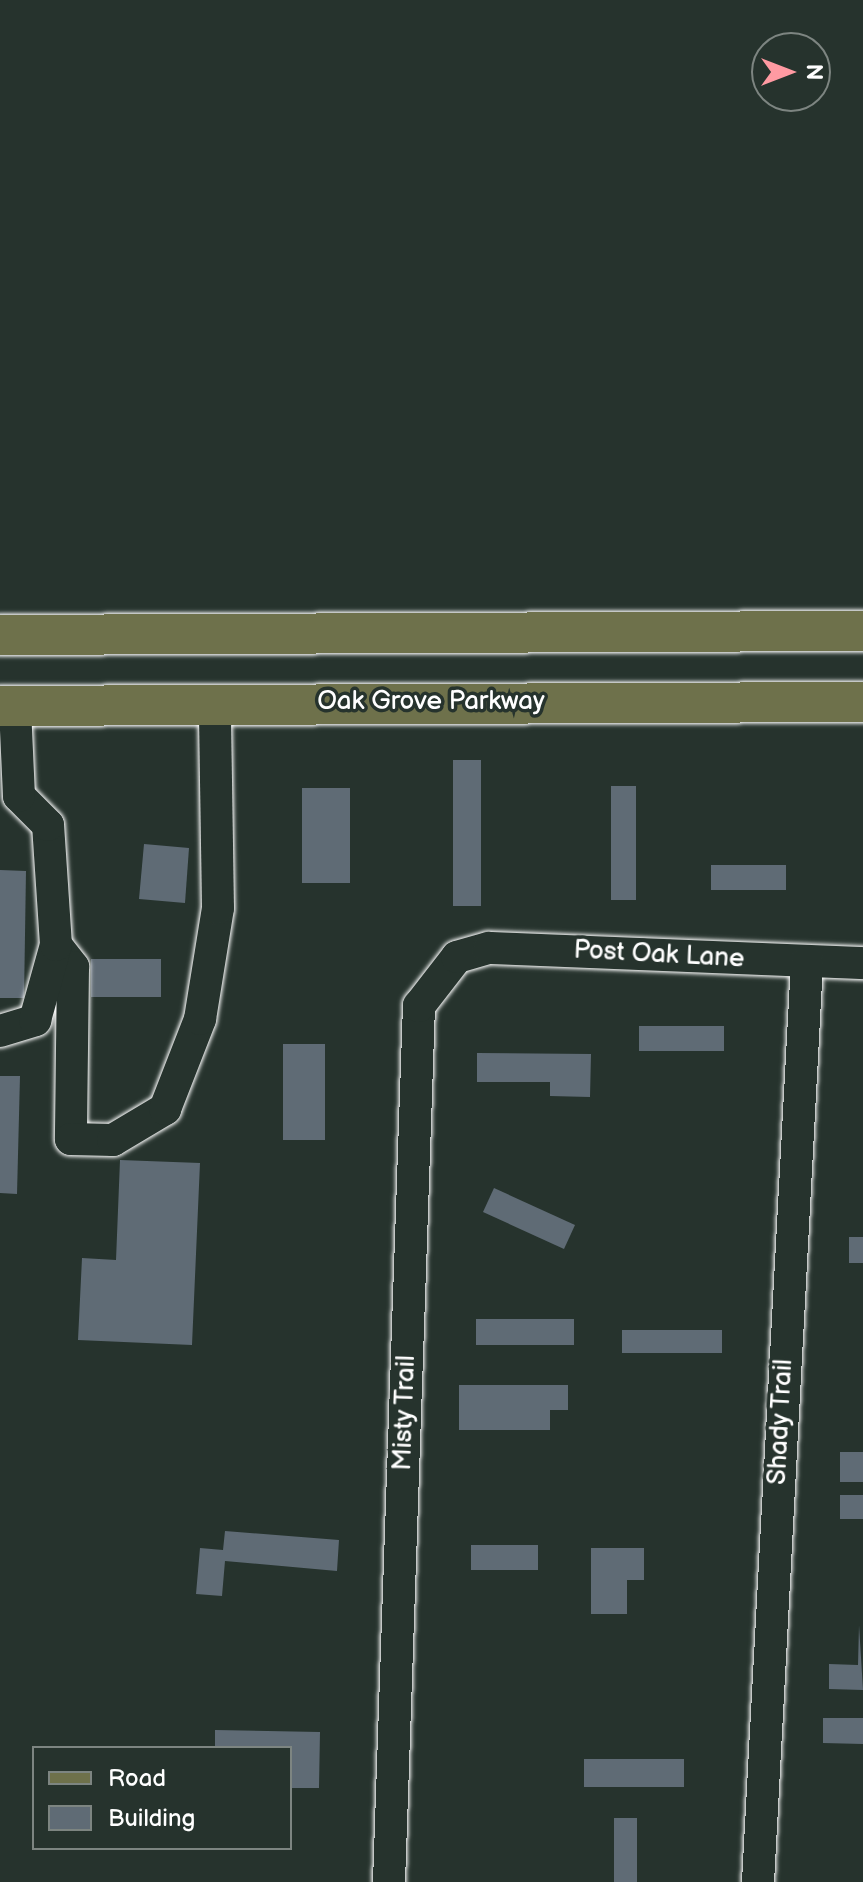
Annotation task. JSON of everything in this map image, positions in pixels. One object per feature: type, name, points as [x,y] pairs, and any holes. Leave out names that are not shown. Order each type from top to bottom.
[{"type":"main road","points":[[0,635],[863,631]]},
{"type":"main road","name":"Oak Grove Parkway","points":[[8,706],[215,708],[353,700],[863,702]]},
{"type":"street","points":[[0,1031],[35,1020],[56,945],[48,825],[9,801],[8,706]]},
{"type":"street","points":[[56,945],[73,967],[71,1139],[113,1140],[165,1109],[200,1019],[218,908],[215,708]]},
{"type":"street","name":"Post Oak Lane","points":[[457,957],[520,948],[863,963]]},
{"type":"street","name":"Misty Trail","points":[[389,1882],[419,1006],[457,957]]},
{"type":"street","name":"Shady Trail","points":[[758,1882],[807,962]]},
{"type":"building","points":[[453,760],[481,760],[481,906],[453,906]]},
{"type":"building","points":[[611,786],[636,786],[636,900],[611,900]]},
{"type":"building","points":[[302,788],[350,788],[350,883],[302,883]]},
{"type":"building","points":[[144,844],[189,848],[185,903],[139,899]]},
{"type":"building","points":[[711,865],[786,865],[786,890],[711,890]]},
{"type":"building","points":[[0,870],[26,871],[24,998],[0,998]]},
{"type":"building","points":[[91,959],[161,959],[161,997],[91,997]]},
{"type":"building","points":[[639,1026],[724,1026],[724,1051],[639,1051]]},
{"type":"building","points":[[283,1044],[325,1044],[325,1140],[283,1140]]},
{"type":"building","points":[[477,1053],[591,1054],[590,1097],[550,1096],[550,1082],[477,1082]]},
{"type":"building","points":[[0,1076],[20,1076],[17,1194],[0,1193]]},
{"type":"building","points":[[120,1160],[200,1163],[192,1345],[78,1340],[82,1258],[116,1260]]},
{"type":"building","points":[[494,1188],[575,1225],[564,1249],[483,1212]]},
{"type":"building","points":[[849,1237],[863,1237],[863,1263],[849,1263]]},
{"type":"building","points":[[476,1319],[574,1319],[574,1345],[476,1345]]},
{"type":"building","points":[[622,1330],[722,1330],[722,1353],[622,1353]]},
{"type":"building","points":[[459,1385],[568,1385],[568,1410],[550,1410],[550,1430],[459,1430]]},
{"type":"building","points":[[840,1452],[863,1452],[863,1482],[840,1482]]},
{"type":"building","points":[[840,1495],[863,1495],[863,1519],[840,1519]]},
{"type":"building","points":[[225,1531],[339,1540],[337,1571],[225,1561],[222,1596],[196,1594],[200,1548],[223,1550]]},
{"type":"building","points":[[471,1545],[538,1545],[538,1570],[471,1570]]},
{"type":"building","points":[[591,1548],[644,1548],[644,1580],[627,1580],[627,1614],[591,1614]]},
{"type":"building","points":[[859,1625],[863,1690],[829,1689],[829,1664],[858,1665]]},
{"type":"building","points":[[823,1718],[863,1718],[863,1744],[823,1743]]},
{"type":"building","points":[[215,1730],[320,1732],[319,1788],[292,1788],[292,1746],[215,1746]]},
{"type":"building","points":[[584,1759],[684,1759],[684,1787],[584,1787]]},
{"type":"building","points":[[614,1818],[637,1818],[637,1882],[614,1882]]}]
